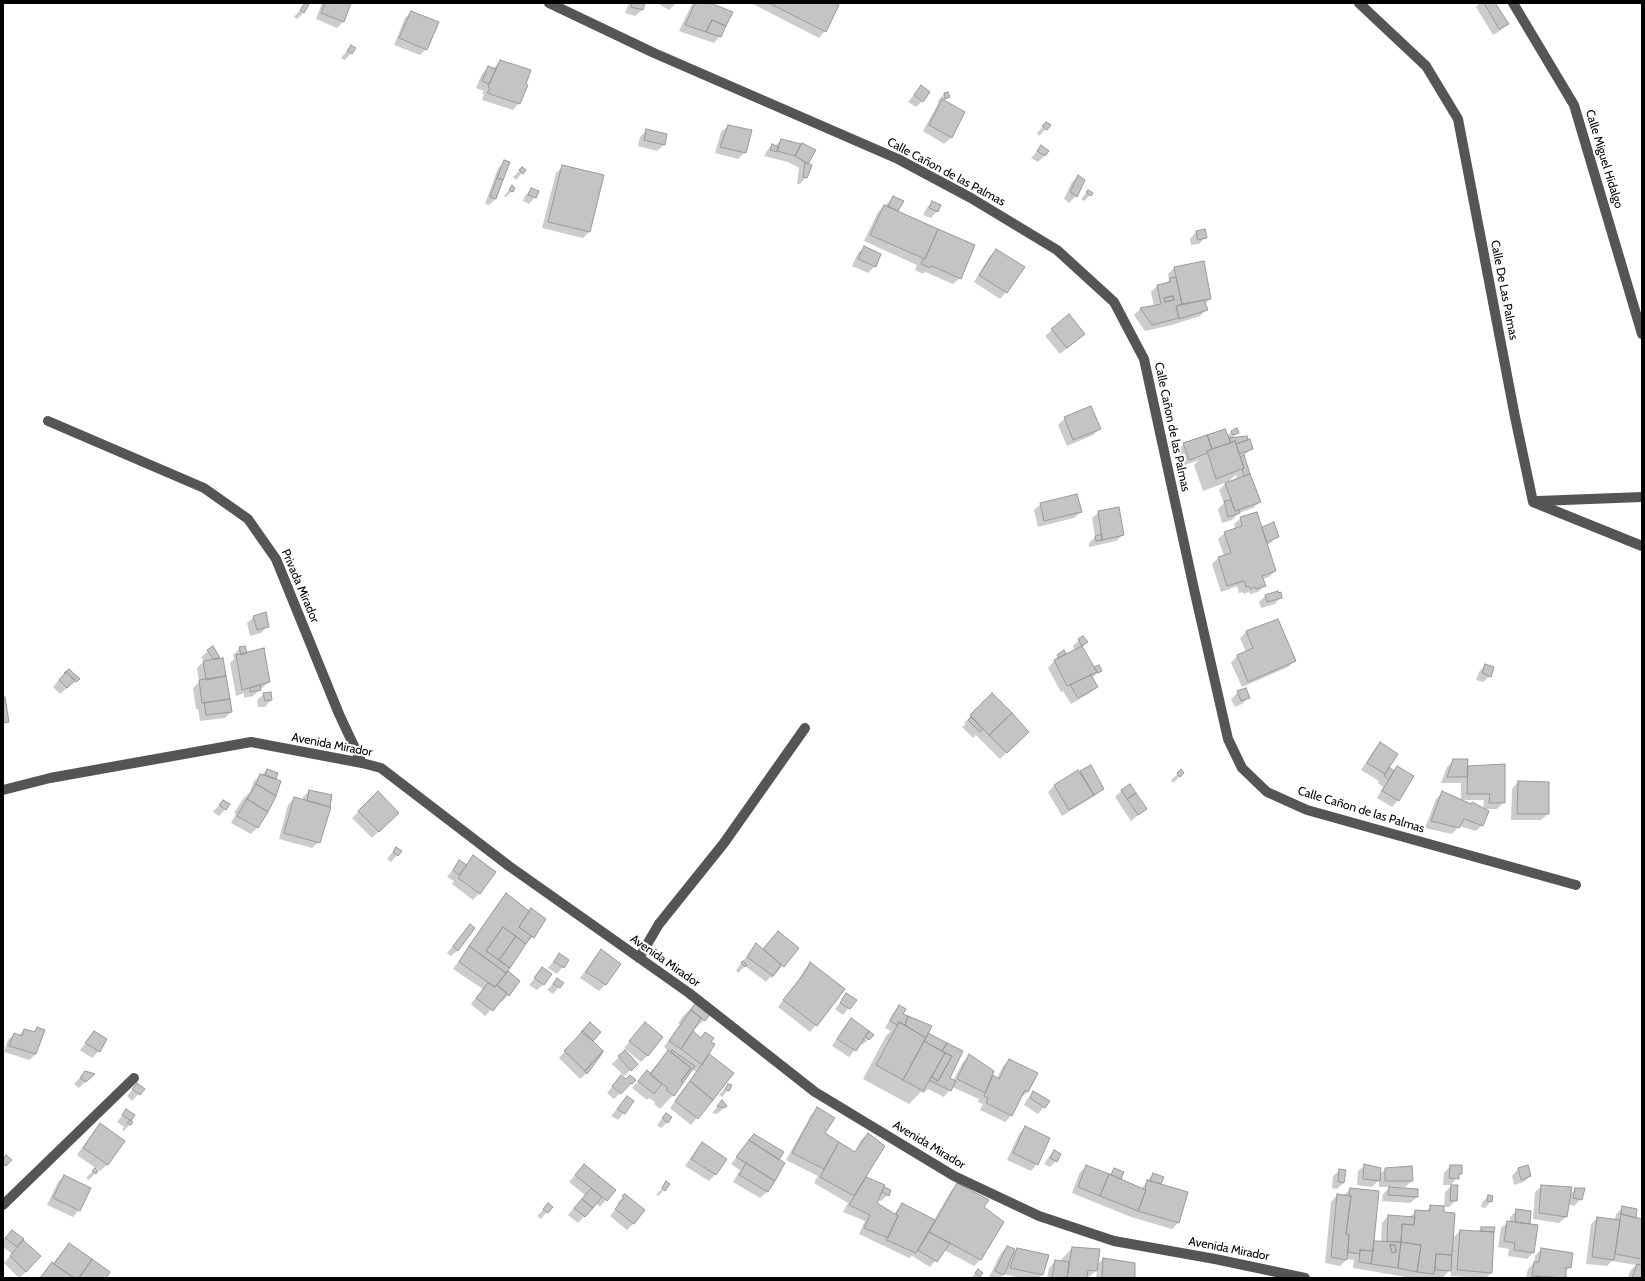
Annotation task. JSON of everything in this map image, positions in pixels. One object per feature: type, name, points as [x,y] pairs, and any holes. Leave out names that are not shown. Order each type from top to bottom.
[{"type":"street","name":"Calle Cañon de las Palmas","points":[[549,3],[654,54],[898,159],[971,198],[1057,250],[1114,302],[1144,360],[1228,739],[1242,768],[1267,792],[1307,810],[1576,884]]},
{"type":"street","name":"Calle De Las Palmas","points":[[1359,3],[1426,66],[1458,119],[1515,417],[1533,502]]},
{"type":"street","name":"Calle Miguel Hidalgo","points":[[1512,3],[1574,105],[1642,334]]},
{"type":"street","name":"Privada Mirador","points":[[48,421],[204,488],[248,518],[276,559],[339,714],[362,763]]},
{"type":"street","points":[[1533,502],[1642,498]]},
{"type":"street","points":[[1533,502],[1642,546]]},
{"type":"street","points":[[639,958],[660,924],[724,843],[805,728]]},
{"type":"street","name":"Avenida Mirador","points":[[3,790],[50,778],[251,742],[381,768],[509,866],[689,993],[815,1092],[954,1176],[1039,1216],[1114,1241],[1215,1259],[1305,1278]]},
{"type":"street","points":[[3,1205],[134,1078]]},
{"type":"building","points":[[305,3],[309,4],[304,13],[300,10]]},
{"type":"building","points":[[325,3],[351,3],[344,22],[321,13]]},
{"type":"building","points":[[632,3],[645,3],[643,10],[631,7]]},
{"type":"building","points":[[695,3],[710,3],[733,12],[726,26],[712,20],[706,32],[685,25]]},
{"type":"building","points":[[769,3],[835,3],[839,5],[826,32]]},
{"type":"building","points":[[1484,3],[1495,3],[1509,24],[1499,29]]},
{"type":"building","points":[[411,11],[439,22],[427,50],[399,38]]},
{"type":"building","points":[[712,20],[726,26],[721,37],[706,32]]},
{"type":"building","points":[[351,45],[356,48],[352,54],[347,51]]},
{"type":"building","points":[[500,60],[531,70],[526,84],[528,85],[520,104],[487,93],[490,88],[488,87]]},
{"type":"building","points":[[488,66],[496,69],[489,84],[482,81]]},
{"type":"building","points":[[921,85],[930,92],[923,102],[914,95]]},
{"type":"building","points":[[948,92],[950,97],[945,99],[944,93]]},
{"type":"building","points":[[942,99],[965,112],[952,138],[929,125]]},
{"type":"building","points":[[1046,122],[1051,125],[1047,130],[1042,126]]},
{"type":"building","points":[[728,125],[752,130],[746,153],[720,147]]},
{"type":"building","points":[[646,129],[667,134],[665,145],[644,140]]},
{"type":"building","points":[[781,139],[801,144],[795,156],[777,151]]},
{"type":"building","points":[[802,143],[816,150],[808,164],[795,156]]},
{"type":"building","points":[[772,144],[778,147],[777,152],[770,150]]},
{"type":"building","points":[[1041,145],[1049,151],[1045,156],[1037,151]]},
{"type":"building","points":[[504,160],[510,162],[503,180],[497,178]]},
{"type":"building","points":[[805,162],[812,165],[807,178],[803,177]]},
{"type":"building","points":[[562,165],[604,175],[590,232],[548,222]]},
{"type":"building","points":[[522,167],[526,170],[523,174],[519,170]]},
{"type":"building","points":[[1078,175],[1085,180],[1077,197],[1070,192]]},
{"type":"building","points":[[497,178],[503,180],[496,199],[490,197]]},
{"type":"building","points":[[512,185],[515,188],[513,192],[509,190]]},
{"type":"building","points":[[531,188],[539,191],[536,198],[528,195]]},
{"type":"building","points":[[1088,190],[1093,193],[1091,196],[1086,192]]},
{"type":"building","points":[[893,196],[904,201],[898,211],[888,206]]},
{"type":"building","points":[[932,201],[941,205],[938,212],[929,208]]},
{"type":"building","points":[[884,205],[938,229],[925,259],[870,235]]},
{"type":"building","points":[[938,229],[975,245],[961,279],[932,266],[930,268],[921,264],[923,258],[925,259]]},
{"type":"building","points":[[1205,229],[1207,238],[1198,240],[1196,231]]},
{"type":"building","points":[[864,246],[881,254],[876,267],[858,259]]},
{"type":"building","points":[[996,249],[1025,267],[1007,293],[979,275]]},
{"type":"building","points":[[1204,261],[1211,299],[1182,304],[1174,267]]},
{"type":"building","points":[[1176,277],[1182,304],[1176,306],[1179,318],[1152,325],[1140,308],[1161,304],[1157,285],[1170,282],[1170,278]],"holes":[[[1173,296],[1174,300],[1165,302],[1164,298]]]},
{"type":"building","points":[[1173,296],[1174,300],[1165,302],[1164,298]]},
{"type":"building","points":[[1204,300],[1208,310],[1179,319],[1176,306]]},
{"type":"building","points":[[1069,314],[1085,334],[1067,348],[1051,329]]},
{"type":"building","points":[[1091,406],[1101,429],[1073,440],[1064,417]]},
{"type":"building","points":[[1237,428],[1239,433],[1233,435],[1231,431]]},
{"type":"building","points":[[1225,429],[1231,443],[1212,449],[1207,435]]},
{"type":"building","points":[[1207,435],[1212,449],[1207,451],[1208,453],[1189,460],[1183,443]]},
{"type":"building","points":[[1247,436],[1248,440],[1236,444],[1235,441],[1231,443],[1229,438]]},
{"type":"building","points":[[1250,439],[1253,449],[1239,454],[1236,444]]},
{"type":"building","points":[[1235,441],[1244,468],[1216,479],[1207,451]]},
{"type":"building","points":[[1244,455],[1250,474],[1244,476],[1242,469],[1244,468],[1240,457]]},
{"type":"building","points":[[1250,474],[1261,502],[1235,511],[1225,483]]},
{"type":"building","points":[[1077,494],[1082,512],[1044,521],[1040,503]]},
{"type":"building","points":[[1231,500],[1235,511],[1239,510],[1240,513],[1228,517],[1224,501]]},
{"type":"building","points":[[1119,507],[1124,535],[1102,540],[1098,511]]},
{"type":"building","points":[[1257,512],[1276,571],[1262,576],[1266,586],[1250,589],[1249,586],[1246,587],[1244,581],[1227,586],[1218,557],[1231,553],[1224,532],[1242,526],[1240,517]]},
{"type":"building","points":[[1274,522],[1279,537],[1266,542],[1262,527]]},
{"type":"building","points":[[1102,534],[1102,540],[1096,541],[1095,536]]},
{"type":"building","points":[[1278,591],[1278,593],[1281,592],[1282,598],[1267,602],[1265,595]]},
{"type":"building","points":[[266,612],[269,627],[257,630],[253,616]]},
{"type":"building","points":[[1278,619],[1296,661],[1248,682],[1237,655],[1253,648],[1246,631]]},
{"type":"building","points":[[1083,636],[1088,642],[1082,646],[1078,639]]},
{"type":"building","points":[[213,646],[220,658],[213,659],[207,650]]},
{"type":"building","points":[[245,646],[247,653],[241,655],[239,647]]},
{"type":"building","points":[[1082,646],[1097,672],[1067,686],[1054,660]]},
{"type":"building","points":[[264,648],[270,682],[242,690],[236,655]]},
{"type":"building","points":[[1064,650],[1066,654],[1059,658],[1057,655]]},
{"type":"building","points":[[223,658],[226,676],[206,680],[203,661]]},
{"type":"building","points":[[1485,664],[1494,667],[1491,677],[1482,673]]},
{"type":"building","points":[[1099,665],[1102,671],[1098,673],[1094,667]]},
{"type":"building","points":[[69,669],[80,679],[76,682],[66,672],[64,673]]},
{"type":"building","points":[[66,672],[75,680],[67,688],[59,680]]},
{"type":"building","points":[[1091,675],[1098,687],[1078,698],[1070,685]]},
{"type":"building","points":[[226,676],[230,699],[202,703],[199,680]]},
{"type":"building","points":[[260,685],[261,690],[250,692],[250,688]]},
{"type":"building","points":[[1246,688],[1250,698],[1241,701],[1237,691]]},
{"type":"building","points":[[271,692],[272,700],[265,701],[263,693]]},
{"type":"building","points":[[992,693],[1012,713],[989,735],[970,715]]},
{"type":"building","points":[[5,697],[9,722],[3,723],[3,698]]},
{"type":"building","points":[[230,699],[232,712],[206,715],[204,703]]},
{"type":"building","points":[[1012,713],[1029,732],[1007,753],[989,735]]},
{"type":"building","points":[[971,717],[983,729],[980,732],[968,720]]},
{"type":"building","points":[[1380,742],[1398,754],[1385,774],[1367,763]]},
{"type":"building","points":[[1453,759],[1468,759],[1467,777],[1447,777]]},
{"type":"building","points":[[1505,764],[1505,803],[1489,803],[1490,794],[1467,794],[1468,766]]},
{"type":"building","points":[[1091,765],[1104,789],[1094,795],[1080,771]]},
{"type":"building","points":[[1397,766],[1414,776],[1399,801],[1382,791]]},
{"type":"building","points":[[1389,767],[1394,771],[1389,780],[1384,776]]},
{"type":"building","points":[[267,769],[278,773],[276,779],[265,775]]},
{"type":"building","points":[[1181,769],[1184,773],[1180,777],[1177,773]]},
{"type":"building","points":[[1078,770],[1094,795],[1069,810],[1054,785]]},
{"type":"building","points":[[260,774],[281,781],[276,796],[256,784]]},
{"type":"building","points":[[1518,781],[1549,782],[1549,814],[1517,814]]},
{"type":"building","points":[[256,784],[276,796],[268,812],[247,799]]},
{"type":"building","points":[[1130,784],[1136,793],[1127,799],[1121,790]]},
{"type":"building","points":[[309,790],[332,795],[330,807],[307,801]]},
{"type":"building","points":[[378,791],[399,813],[379,832],[358,811]]},
{"type":"building","points":[[1442,791],[1471,804],[1472,802],[1489,811],[1483,826],[1464,819],[1459,828],[1431,821]]},
{"type":"building","points":[[1136,793],[1147,809],[1138,815],[1127,799]]},
{"type":"building","points":[[294,797],[331,807],[320,843],[284,833]]},
{"type":"building","points":[[247,799],[268,812],[258,828],[237,816]]},
{"type":"building","points":[[223,800],[230,804],[226,810],[219,805]]},
{"type":"building","points":[[396,847],[402,851],[398,856],[393,852]]},
{"type":"building","points":[[473,855],[496,872],[480,894],[458,878]]},
{"type":"building","points":[[459,860],[467,865],[459,875],[453,870]]},
{"type":"building","points":[[506,893],[529,911],[519,927],[531,936],[526,944],[503,927],[486,951],[510,968],[506,973],[469,946]]},
{"type":"building","points":[[531,908],[546,919],[534,938],[519,927]]},
{"type":"building","points":[[470,924],[475,928],[458,951],[453,946]]},
{"type":"building","points":[[503,927],[516,936],[499,960],[486,951]]},
{"type":"building","points":[[778,931],[799,948],[784,967],[763,949]]},
{"type":"building","points":[[516,936],[526,944],[510,968],[499,960]]},
{"type":"building","points":[[756,943],[781,965],[773,976],[747,957]]},
{"type":"building","points":[[469,946],[506,973],[495,987],[459,962]]},
{"type":"building","points":[[601,949],[621,964],[606,985],[586,972]]},
{"type":"building","points":[[559,953],[569,960],[564,968],[554,962]]},
{"type":"building","points":[[743,961],[747,965],[745,967],[741,963]]},
{"type":"building","points":[[810,962],[845,989],[817,1026],[783,1000],[806,971]]},
{"type":"building","points":[[542,967],[552,974],[544,985],[534,978]]},
{"type":"building","points":[[508,971],[520,981],[509,996],[497,985]]},
{"type":"building","points":[[557,978],[564,983],[560,988],[553,984]]},
{"type":"building","points":[[488,983],[495,987],[497,985],[507,993],[493,1011],[476,998]]},
{"type":"building","points":[[846,993],[857,1000],[850,1009],[840,1003]]},
{"type":"building","points":[[697,1000],[712,1012],[705,1021],[691,1010]]},
{"type":"building","points":[[899,1005],[906,1009],[903,1014],[908,1016],[905,1025],[899,1022],[897,1025],[890,1021]]},
{"type":"building","points":[[691,1010],[701,1018],[681,1049],[669,1041]]},
{"type":"building","points":[[908,1016],[932,1026],[926,1038],[905,1025]]},
{"type":"building","points":[[851,1018],[869,1031],[856,1051],[837,1039]]},
{"type":"building","points":[[590,1022],[601,1032],[593,1041],[581,1032]]},
{"type":"building","points":[[645,1022],[663,1037],[648,1056],[629,1041]]},
{"type":"building","points":[[899,1022],[926,1038],[903,1080],[876,1065]]},
{"type":"building","points":[[37,1027],[45,1030],[36,1054],[9,1046],[14,1033],[22,1036],[24,1029],[35,1032]]},
{"type":"building","points":[[94,1031],[107,1039],[100,1052],[85,1043]]},
{"type":"building","points":[[583,1031],[603,1051],[585,1071],[564,1051]]},
{"type":"building","points":[[693,1031],[701,1038],[705,1032],[714,1038],[711,1042],[715,1044],[702,1065],[681,1049]]},
{"type":"building","points":[[869,1031],[874,1035],[869,1040],[865,1036]]},
{"type":"building","points":[[928,1033],[947,1043],[942,1051],[924,1041]]},
{"type":"building","points":[[924,1041],[945,1053],[923,1091],[903,1080]]},
{"type":"building","points":[[947,1043],[963,1051],[950,1078],[956,1081],[951,1091],[929,1080],[932,1077],[938,1081],[952,1056],[942,1051]]},
{"type":"building","points":[[625,1050],[638,1064],[631,1071],[618,1056]]},
{"type":"building","points":[[668,1050],[691,1068],[681,1081],[683,1083],[674,1096],[666,1090],[668,1088],[650,1075]]},
{"type":"building","points":[[672,1050],[695,1066],[683,1083],[681,1081],[691,1068],[671,1052]]},
{"type":"building","points":[[603,1051],[601,1055],[587,1074],[585,1071]]},
{"type":"building","points":[[945,1053],[952,1056],[938,1081],[932,1077]]},
{"type":"building","points":[[709,1054],[734,1073],[713,1100],[690,1081]]},
{"type":"building","points":[[969,1054],[994,1071],[985,1093],[957,1079]]},
{"type":"building","points":[[1009,1059],[1038,1073],[1028,1092],[1025,1090],[1012,1116],[986,1103],[988,1098],[984,1096],[993,1075],[999,1079]]},
{"type":"building","points":[[647,1070],[662,1084],[654,1094],[638,1081]]},
{"type":"building","points":[[85,1071],[95,1074],[86,1082],[80,1078]]},
{"type":"building","points":[[621,1075],[626,1079],[630,1075],[636,1080],[632,1084],[631,1083],[621,1094],[612,1086]]},
{"type":"building","points":[[690,1081],[713,1100],[698,1119],[675,1101]]},
{"type":"building","points":[[137,1083],[145,1089],[140,1095],[132,1089]]},
{"type":"building","points":[[728,1084],[732,1085],[729,1091],[725,1089]]},
{"type":"building","points":[[1033,1091],[1050,1101],[1045,1108],[1030,1098]]},
{"type":"building","points":[[627,1096],[634,1101],[625,1114],[617,1109]]},
{"type":"building","points":[[722,1100],[727,1106],[724,1108],[717,1106]]},
{"type":"building","points":[[817,1107],[835,1118],[825,1133],[839,1142],[824,1169],[792,1153]]},
{"type":"building","points":[[126,1109],[135,1115],[131,1121],[122,1115]]},
{"type":"building","points":[[666,1113],[672,1117],[668,1123],[662,1118]]},
{"type":"building","points":[[130,1120],[133,1122],[131,1125],[127,1123]]},
{"type":"building","points":[[100,1123],[125,1141],[108,1165],[83,1148]]},
{"type":"building","points":[[1025,1126],[1050,1138],[1038,1165],[1013,1153]]},
{"type":"building","points":[[868,1133],[885,1146],[854,1196],[820,1177],[839,1142],[855,1152]]},
{"type":"building","points":[[754,1134],[784,1152],[779,1160],[749,1140]]},
{"type":"building","points":[[749,1140],[785,1163],[775,1181],[736,1157]]},
{"type":"building","points":[[702,1142],[727,1159],[716,1175],[691,1159]]},
{"type":"building","points":[[1054,1150],[1061,1154],[1057,1162],[1050,1158]]},
{"type":"building","points":[[6,1155],[12,1160],[6,1166],[3,1164],[3,1160]]},
{"type":"building","points":[[746,1163],[775,1181],[768,1192],[739,1175]]},
{"type":"building","points":[[584,1164],[616,1190],[607,1201],[575,1175]]},
{"type":"building","points":[[1364,1164],[1381,1168],[1380,1181],[1363,1179]]},
{"type":"building","points":[[1086,1165],[1109,1174],[1100,1196],[1078,1187]]},
{"type":"building","points":[[1450,1165],[1462,1165],[1462,1174],[1459,1174],[1459,1179],[1449,1178]]},
{"type":"building","points":[[1528,1165],[1531,1176],[1521,1180],[1518,1168]]},
{"type":"building","points":[[1412,1166],[1413,1181],[1385,1181],[1385,1168]]},
{"type":"building","points":[[95,1168],[98,1171],[96,1174],[92,1171]]},
{"type":"building","points":[[1114,1168],[1124,1172],[1121,1179],[1111,1175]]},
{"type":"building","points":[[1339,1169],[1346,1170],[1344,1183],[1338,1182]]},
{"type":"building","points":[[1153,1173],[1164,1177],[1161,1184],[1150,1181]]},
{"type":"building","points":[[1109,1174],[1146,1190],[1138,1211],[1100,1196]]},
{"type":"building","points":[[64,1175],[91,1188],[80,1211],[53,1198]]},
{"type":"building","points":[[866,1177],[885,1185],[877,1203],[898,1216],[888,1238],[864,1228],[870,1215],[849,1205]]},
{"type":"building","points":[[1147,1180],[1188,1192],[1179,1223],[1138,1211],[1146,1190]]},
{"type":"building","points":[[666,1181],[670,1184],[665,1191],[662,1188]]},
{"type":"building","points":[[957,1183],[989,1200],[984,1207],[1004,1222],[981,1260],[929,1232]]},
{"type":"building","points":[[1451,1185],[1458,1185],[1457,1201],[1450,1201]]},
{"type":"building","points":[[1541,1185],[1572,1187],[1567,1217],[1539,1213]]},
{"type":"building","points":[[884,1187],[891,1190],[889,1196],[882,1192]]},
{"type":"building","points":[[1389,1187],[1418,1189],[1418,1197],[1388,1195]]},
{"type":"building","points":[[591,1188],[602,1197],[593,1208],[582,1199]]},
{"type":"building","points":[[1350,1188],[1379,1191],[1373,1251],[1360,1250],[1360,1254],[1348,1252],[1349,1235],[1346,1234],[1351,1196],[1349,1196]]},
{"type":"building","points":[[1575,1188],[1585,1188],[1582,1200],[1573,1198]]},
{"type":"building","points":[[625,1194],[645,1210],[634,1224],[615,1209],[624,1198],[622,1196]]},
{"type":"building","points":[[1337,1194],[1351,1196],[1346,1234],[1349,1235],[1347,1260],[1331,1257]]},
{"type":"building","points":[[1488,1195],[1493,1196],[1492,1202],[1487,1201]]},
{"type":"building","points":[[582,1199],[593,1208],[585,1217],[574,1208]]},
{"type":"building","points":[[548,1203],[553,1207],[548,1213],[543,1209]]},
{"type":"building","points":[[902,1203],[935,1220],[916,1253],[886,1240],[898,1216],[896,1214]]},
{"type":"building","points":[[1430,1205],[1444,1206],[1444,1212],[1455,1213],[1452,1255],[1436,1254],[1434,1274],[1417,1272],[1421,1245],[1401,1242],[1402,1224],[1414,1225],[1415,1210],[1430,1211]]},
{"type":"building","points":[[1622,1206],[1637,1209],[1636,1218],[1621,1214]]},
{"type":"building","points":[[1516,1209],[1531,1211],[1530,1224],[1515,1222]]},
{"type":"building","points":[[1621,1214],[1642,1219],[1642,1259],[1615,1254]]},
{"type":"building","points":[[1388,1215],[1415,1217],[1414,1225],[1402,1224],[1401,1242],[1387,1241]]},
{"type":"building","points":[[1597,1217],[1620,1220],[1614,1260],[1592,1257]]},
{"type":"building","points":[[1507,1221],[1538,1225],[1534,1253],[1514,1250],[1515,1243],[1504,1241]]},
{"type":"building","points":[[1481,1227],[1495,1227],[1494,1232],[1481,1231]]},
{"type":"building","points":[[12,1230],[24,1239],[17,1247],[5,1238]]},
{"type":"building","points":[[1460,1230],[1494,1232],[1492,1273],[1457,1270]]},
{"type":"building","points":[[929,1232],[950,1243],[937,1262],[918,1250]]},
{"type":"building","points":[[23,1240],[41,1256],[26,1272],[10,1256]]},
{"type":"building","points":[[1374,1241],[1401,1242],[1398,1268],[1371,1264]],"holes":[[[1390,1245],[1395,1245],[1396,1252],[1392,1253]]]},
{"type":"building","points":[[1401,1242],[1421,1245],[1417,1272],[1398,1268]]},
{"type":"building","points":[[69,1243],[92,1259],[79,1278],[74,1278],[54,1264]]},
{"type":"building","points":[[1390,1245],[1395,1245],[1396,1252],[1392,1253]]},
{"type":"building","points":[[1007,1246],[1015,1249],[1004,1275],[995,1271]]},
{"type":"building","points":[[1072,1247],[1100,1249],[1097,1271],[1088,1270],[1087,1278],[1067,1278]]},
{"type":"building","points":[[1017,1248],[1049,1255],[1043,1275],[1010,1268]]},
{"type":"building","points":[[1541,1248],[1573,1253],[1571,1268],[1566,1267],[1566,1278],[1532,1276],[1534,1262],[1539,1262]]},
{"type":"building","points":[[1360,1250],[1373,1251],[1371,1264],[1359,1262]]},
{"type":"building","points":[[1436,1254],[1452,1255],[1451,1271],[1435,1270]]},
{"type":"building","points":[[1103,1258],[1135,1263],[1135,1278],[1102,1278]]},
{"type":"building","points":[[92,1259],[110,1272],[106,1278],[79,1278]]},
{"type":"building","points":[[1055,1260],[1069,1262],[1067,1278],[1052,1278]]},
{"type":"building","points":[[52,1262],[54,1264],[74,1278],[40,1278]]},
{"type":"building","points":[[1637,1264],[1642,1265],[1642,1278],[1632,1278]]},
{"type":"building","points":[[978,1269],[983,1273],[980,1277],[975,1273]]},
{"type":"building","points":[[1537,1276],[1561,1278],[1536,1278]]}]
